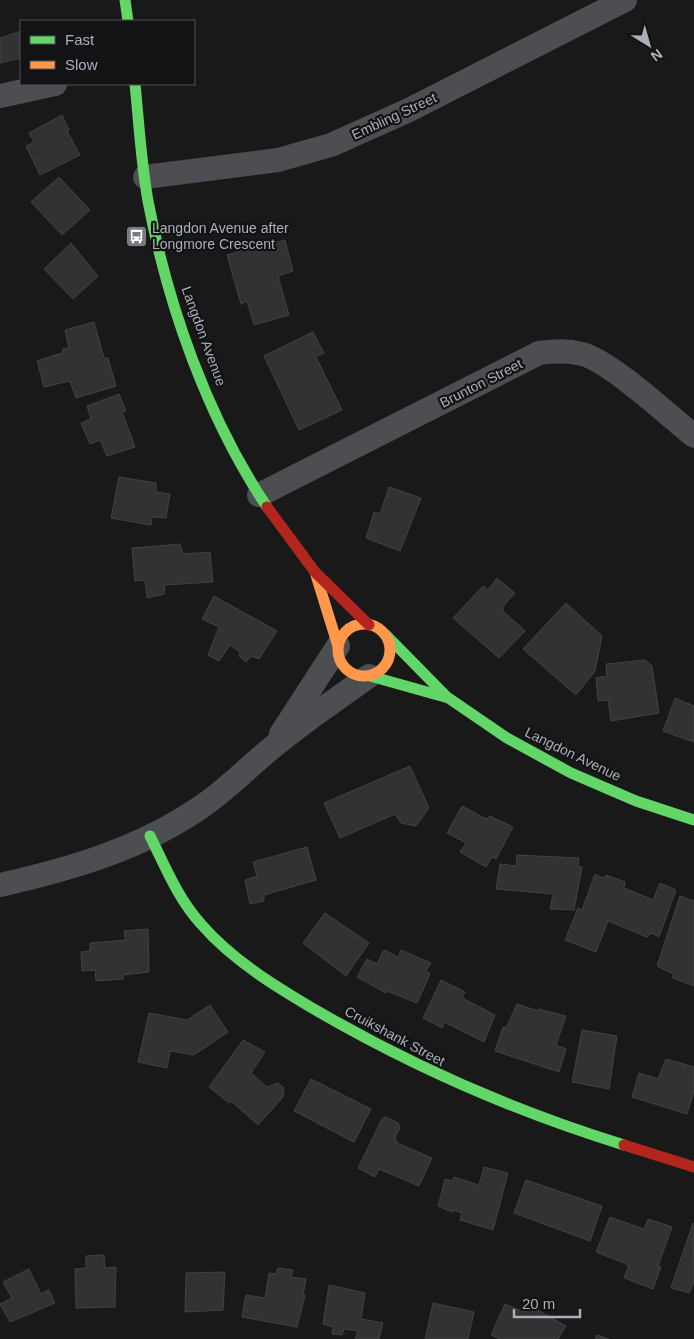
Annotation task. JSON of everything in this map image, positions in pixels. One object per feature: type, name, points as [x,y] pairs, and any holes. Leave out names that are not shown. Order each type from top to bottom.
[{"type":"street","points":[[125,0],[128,20]]},
{"type":"street","name":"Embling Street","points":[[145,177],[278,160],[332,145],[409,110],[625,0]]},
{"type":"street","points":[[0,96],[50,85]]},
{"type":"street","name":"Langdon Avenue","points":[[135,85],[145,177],[152,218],[173,300],[202,380],[238,458],[260,495],[314,571],[369,625],[385,634],[446,697],[508,738],[571,773],[636,801],[694,820]]},
{"type":"street","name":"Brunton Street","points":[[260,495],[539,353],[561,350],[583,354],[605,365],[694,436]]},
{"type":"street","name":"Langdon Avenue","points":[[314,571],[338,646],[338,655],[346,669],[361,676],[370,676],[446,697]]},
{"type":"street","points":[[274,746],[346,632],[360,624],[369,625]]},
{"type":"street","points":[[0,885],[66,870],[123,849],[200,808],[231,785],[274,746],[385,667],[389,659],[389,642],[385,634]]},
{"type":"street","name":"Cruikshank Street","points":[[150,836],[187,907],[211,935],[263,975],[303,1002],[385,1050],[487,1097],[694,1166]]},
{"type":"building","points":[[20,31],[20,58],[0,63],[0,38]]},
{"type":"building","points":[[62,115],[69,130],[67,131],[80,155],[40,175],[26,146],[34,142],[29,133]]},
{"type":"building","points":[[59,177],[90,210],[62,235],[31,202]]},
{"type":"building","points":[[285,240],[293,271],[278,276],[289,315],[254,325],[247,301],[241,304],[227,255],[265,243],[266,245]]},
{"type":"building","points":[[71,243],[98,276],[73,299],[44,269]]},
{"type":"building","points":[[94,322],[104,358],[108,358],[116,386],[76,398],[70,381],[44,387],[37,361],[62,353],[63,349],[69,348],[65,330]]},
{"type":"building","points":[[313,332],[324,353],[316,357],[342,410],[299,430],[264,356]]},
{"type":"building","points":[[119,394],[126,411],[122,412],[135,447],[107,456],[100,440],[90,444],[81,423],[91,419],[87,406]]},
{"type":"building","points":[[119,477],[156,483],[156,492],[170,494],[166,518],[152,517],[151,525],[111,518]]},
{"type":"building","points":[[389,487],[421,498],[400,551],[366,538],[374,512],[380,514]]},
{"type":"building","points":[[180,544],[183,554],[210,552],[213,582],[165,585],[164,594],[147,598],[145,580],[135,581],[132,548]]},
{"type":"building","points":[[497,578],[515,593],[504,605],[503,611],[525,631],[499,658],[453,618],[483,586],[488,590]]},
{"type":"building","points":[[214,596],[277,631],[259,659],[251,656],[246,662],[239,656],[240,652],[230,645],[219,661],[208,655],[219,627],[202,619]]},
{"type":"building","points":[[566,603],[602,636],[595,671],[576,695],[523,649]]},
{"type":"building","points":[[645,660],[652,666],[659,713],[611,721],[608,700],[598,701],[596,678],[607,676],[606,664]]},
{"type":"building","points":[[675,698],[694,706],[694,742],[663,731]]},
{"type":"building","points":[[410,766],[429,808],[416,826],[401,823],[395,814],[340,838],[324,803]]},
{"type":"building","points":[[462,806],[486,819],[490,816],[513,827],[496,859],[492,857],[486,867],[460,852],[466,843],[447,833]]},
{"type":"building","points":[[307,847],[316,880],[264,895],[264,901],[250,904],[245,880],[257,876],[253,862]]},
{"type":"building","points":[[517,855],[579,858],[578,866],[582,867],[574,910],[550,909],[553,894],[496,889],[500,864],[516,866]]},
{"type":"building","points":[[595,874],[603,878],[606,875],[625,882],[624,888],[653,900],[660,883],[676,890],[659,937],[652,933],[647,937],[608,921],[596,952],[565,940],[578,908],[582,910]]},
{"type":"building","points":[[680,896],[694,901],[694,986],[673,978],[673,974],[657,966]]},
{"type":"building","points":[[325,913],[369,943],[346,976],[303,943]]},
{"type":"building","points":[[148,929],[149,972],[123,975],[123,979],[96,981],[95,970],[82,971],[81,952],[90,951],[90,943],[126,940],[124,931]]},
{"type":"building","points":[[384,950],[398,957],[401,950],[431,963],[426,971],[430,974],[417,1003],[387,991],[386,993],[357,977],[367,959],[377,964]]},
{"type":"building","points":[[441,980],[465,992],[462,998],[495,1015],[484,1042],[444,1022],[442,1028],[423,1018]]},
{"type":"building","points":[[517,1004],[538,1011],[538,1009],[566,1016],[556,1045],[566,1049],[559,1072],[495,1051],[503,1027],[506,1028]]},
{"type":"building","points":[[210,1005],[228,1032],[194,1055],[170,1051],[167,1068],[138,1062],[149,1013],[187,1020]]},
{"type":"building","points":[[582,1030],[617,1036],[609,1089],[572,1082]]},
{"type":"building","points":[[243,1040],[265,1052],[251,1073],[267,1087],[278,1083],[284,1088],[283,1097],[258,1125],[231,1101],[229,1103],[209,1087]]},
{"type":"building","points":[[666,1059],[694,1067],[694,1091],[687,1114],[632,1097],[639,1073],[658,1079]]},
{"type":"building","points":[[311,1079],[371,1109],[354,1142],[294,1111]]},
{"type":"building","points":[[386,1117],[398,1123],[400,1128],[395,1137],[397,1143],[432,1158],[419,1186],[379,1169],[375,1177],[358,1168],[382,1119]]},
{"type":"building","points":[[484,1167],[508,1173],[493,1230],[460,1220],[462,1213],[453,1210],[452,1212],[438,1206],[445,1179],[452,1181],[454,1177],[479,1185]]},
{"type":"building","points":[[526,1180],[602,1206],[590,1241],[514,1213]]},
{"type":"building","points":[[610,1217],[644,1229],[648,1219],[672,1227],[658,1266],[661,1267],[653,1289],[624,1278],[629,1265],[596,1252]]},
{"type":"building","points":[[693,1223],[694,1282],[689,1293],[671,1288]]},
{"type":"building","points":[[104,1255],[105,1268],[116,1267],[115,1307],[76,1308],[75,1269],[86,1268],[86,1256]]},
{"type":"building","points":[[278,1268],[293,1270],[291,1277],[306,1279],[303,1294],[305,1295],[297,1327],[242,1317],[246,1295],[265,1298],[269,1273],[276,1274]]},
{"type":"building","points":[[29,1269],[41,1294],[49,1290],[55,1303],[10,1322],[0,1304],[12,1298],[3,1282]]},
{"type":"building","points":[[225,1272],[223,1310],[185,1312],[186,1273]]},
{"type":"building","points":[[329,1285],[365,1293],[361,1319],[383,1323],[379,1339],[355,1339],[358,1331],[344,1329],[342,1335],[332,1334],[333,1327],[323,1324]]},
{"type":"building","points":[[433,1303],[474,1312],[468,1339],[425,1339]]},
{"type":"building","points":[[505,1304],[524,1312],[527,1304],[566,1326],[558,1339],[500,1339],[491,1335]]},
{"type":"building","points":[[597,1335],[609,1339],[595,1339]]},
{"type":"traffic: fast","points":[[125,0],[128,20]]},
{"type":"traffic: fast","points":[[135,85],[148,201],[156,241],[179,320],[192,360],[208,398],[245,472],[267,507]]},
{"type":"traffic: fast","points":[[385,634],[447,697],[507,738],[571,773],[636,801],[694,820]]},
{"type":"traffic: fast","points":[[370,676],[445,697]]},
{"type":"traffic: fast","points":[[150,836],[172,882],[185,904],[201,924],[227,950],[272,983],[319,1012],[430,1070],[506,1103],[624,1145]]},
{"type":"traffic: slow","points":[[316,575],[338,646]]},
{"type":"traffic: slow","points":[[364,624],[378,628],[386,636],[390,650],[386,664],[378,672],[364,676],[350,672],[342,664],[338,650],[342,636],[350,628],[364,624]]},
{"type":"traffic: jam","points":[[267,507],[315,572],[369,625]]},
{"type":"traffic: jam","points":[[624,1145],[694,1167]]},
{"type":"place","name":"Langdon Avenue after Longmore Crescent","points":[[136,236]]}]
